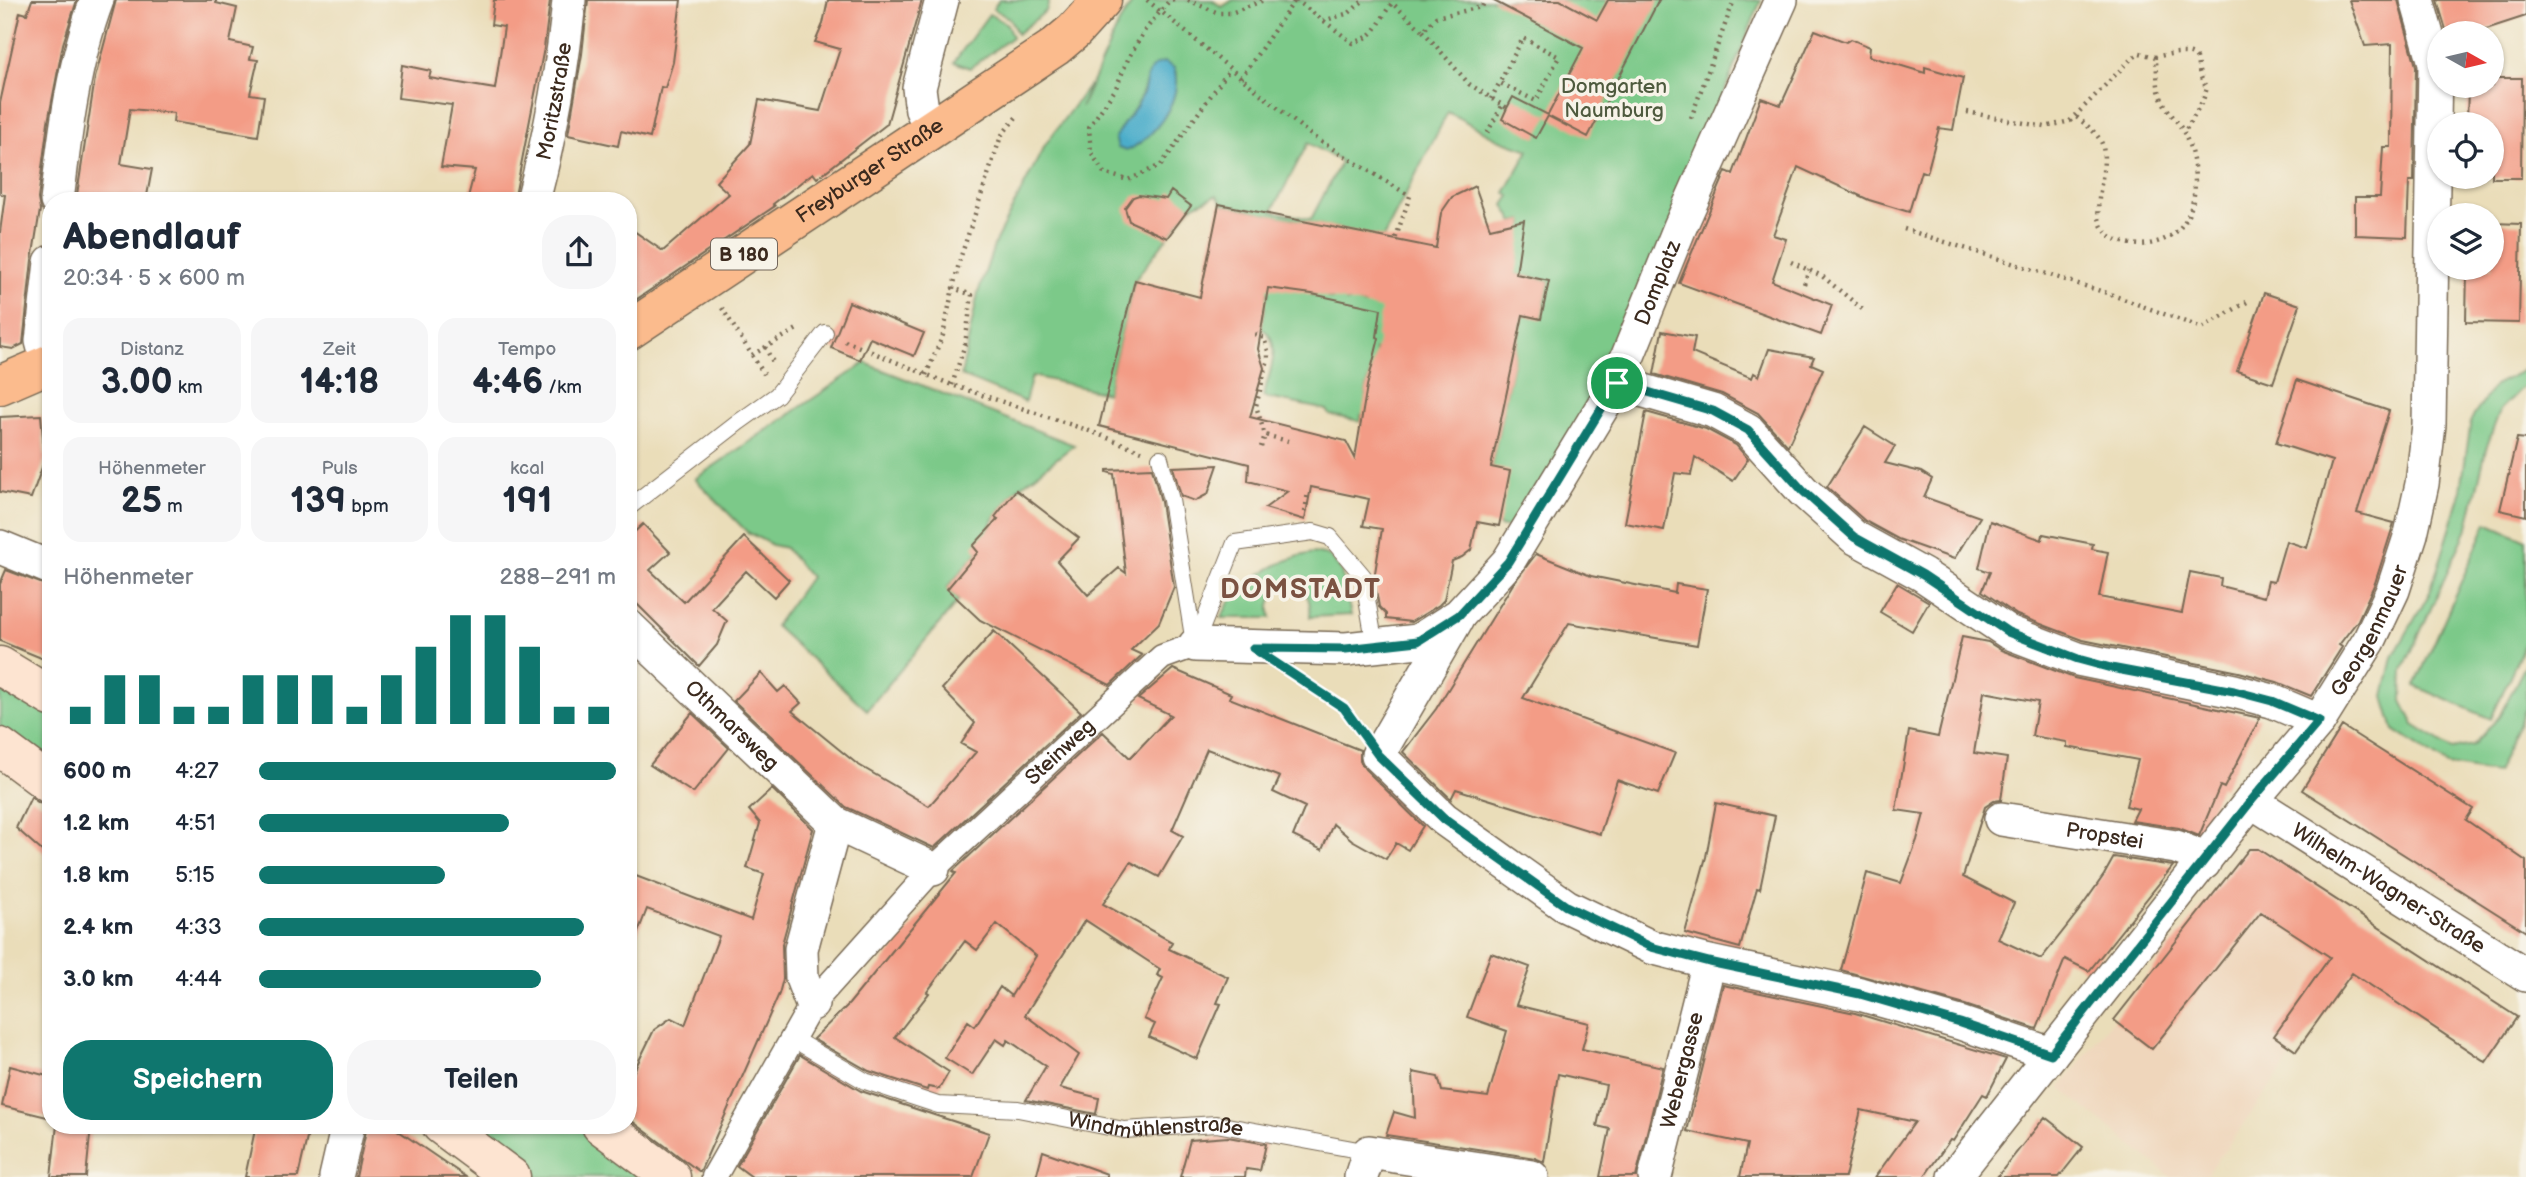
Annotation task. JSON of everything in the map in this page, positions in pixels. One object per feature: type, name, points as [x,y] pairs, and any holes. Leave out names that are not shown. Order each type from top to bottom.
[{"type":"main road","name":"Freyburger Straße","points":[[637,325],[1055,47],[1074,31],[1102,0]]},
{"type":"main road","points":[[0,385],[42,366]]},
{"type":"main road","points":[[0,666],[42,692]]},
{"type":"main road","points":[[0,747],[42,778]]},
{"type":"main road","points":[[453,1134],[511,1177]]},
{"type":"main road","points":[[613,1134],[671,1177]]},
{"type":"street","points":[[58,192],[76,73],[97,0]]},
{"type":"street","name":"Moritzstraße","points":[[535,192],[559,83],[569,0]]},
{"type":"street","points":[[931,130],[922,110],[919,88],[942,0]]},
{"type":"street","name":"Domplatz","points":[[1195,645],[1346,649],[1418,641],[1459,615],[1508,562],[1617,383],[1681,227],[1781,0]]},
{"type":"street","name":"Georgenmauer","points":[[1954,1177],[2251,801],[2319,721],[2369,641],[2393,590],[2412,534],[2422,484],[2429,425],[2435,63],[2417,0]]},
{"type":"street","points":[[1617,383],[1713,411],[1748,430],[1803,491],[1854,537],[1923,575],[2008,632],[2078,659],[2111,668],[2234,691],[2272,701],[2319,721]]},
{"type":"street","points":[[0,547],[42,564]]},
{"type":"street","points":[[1459,615],[1378,755],[1444,819],[1566,906],[1651,947],[1860,994],[1960,1023],[2051,1054]]},
{"type":"street","name":"Othmarsweg","points":[[637,635],[835,822]]},
{"type":"street","name":"Steinweg","points":[[714,1177],[813,1004],[933,869],[1162,657],[1195,645]]},
{"type":"street","name":"Wilhelm-Wagner-Straße","points":[[2251,801],[2526,975]]},
{"type":"street","name":"Propstei","points":[[2001,819],[2176,847],[2191,853],[2204,863]]},
{"type":"street","points":[[813,1004],[802,978],[801,949],[835,822],[933,869]]},
{"type":"street","name":"Webergasse","points":[[1656,1177],[1709,962]]},
{"type":"street","points":[[336,1177],[346,1134]]},
{"type":"street","name":"Windmühlenstraße","points":[[1365,1165],[1532,1177]]},
{"type":"lane","points":[[637,501],[777,395],[825,333]]},
{"type":"lane","points":[[1160,458],[1171,500],[1195,645]]},
{"type":"lane","points":[[1195,645],[1235,543],[1313,532],[1331,537],[1363,576],[1375,646]]},
{"type":"lane","name":"Windmühlenstraße","points":[[793,1039],[865,1081],[938,1105],[1018,1109],[1124,1130],[1216,1124],[1365,1165]]},
{"type":"path","points":[[1147,0],[1312,136],[1410,196],[1395,240]]},
{"type":"path","points":[[1171,0],[1160,11],[1129,57],[1115,90],[1089,127],[1091,152],[1104,173],[1128,180],[1161,165],[1230,69]]},
{"type":"path","points":[[1188,0],[1218,13],[1231,13],[1264,0]]},
{"type":"path","points":[[1241,78],[1296,0],[1353,43],[1367,39],[1379,28],[1392,3],[1423,32],[1469,84],[1505,107],[1487,133]]},
{"type":"path","points":[[1323,21],[1349,13],[1364,0]]},
{"type":"path","points":[[1423,32],[1436,17],[1482,7],[1485,0]]},
{"type":"path","points":[[1689,126],[1734,0]]},
{"type":"path","points":[[1491,99],[1523,38],[1559,57],[1536,102],[1500,83]]},
{"type":"path","points":[[1967,112],[2045,127],[2070,121],[2140,53],[2155,57],[2177,52],[2194,55],[2198,59],[2198,75],[2207,88],[2184,133]]},
{"type":"path","points":[[2075,116],[2091,128],[2103,144],[2104,163],[2098,209],[2101,228],[2115,241],[2137,245],[2160,242],[2176,232],[2189,215],[2194,185],[2194,159],[2184,133],[2159,92],[2155,57]]},
{"type":"path","points":[[926,375],[943,335],[960,259],[1001,136],[1022,109]]},
{"type":"path","points":[[1904,229],[2106,293],[2202,328],[2247,302]]},
{"type":"path","points":[[1791,262],[1822,276],[1866,312]]},
{"type":"path","points":[[1804,284],[1809,270]]},
{"type":"path","points":[[704,281],[753,356],[806,324]]},
{"type":"path","points":[[952,385],[965,344],[972,295],[953,288]]},
{"type":"path","points":[[825,333],[952,385],[1087,430],[1160,458]]},
{"type":"path","points":[[1255,334],[1264,338],[1269,351],[1256,406],[1265,435],[1261,447]]},
{"type":"path","points":[[765,347],[774,364]]},
{"type":"path","points":[[1265,435],[1288,441]]},
{"type":"path","points":[[1304,510],[1308,492]]},
{"type":"path","points":[[1298,678],[1344,708],[1378,755]]},
{"type":"shaded area","points":[[2251,841],[2386,927],[2205,1177],[2171,1177],[2060,1088]]},
{"type":"green space","points":[[999,0],[1049,2],[1046,11],[1017,34],[1010,19],[993,9]]},
{"type":"green space","name":"Domgarten Naumburg","points":[[1134,0],[1212,0],[1222,7],[1233,0],[1761,0],[1608,381],[1513,529],[1499,526],[1491,467],[1523,315],[1541,318],[1549,281],[1504,272],[1518,259],[1513,227],[1524,224],[1523,220],[1514,222],[1504,205],[1510,196],[1505,193],[1529,150],[1498,139],[1448,112],[1383,238],[1224,205],[1217,195],[1191,206],[1135,280],[1107,393],[1032,376],[1025,402],[961,376],[978,293],[996,240],[1045,145],[1089,85],[1081,107],[1119,23]],"holes":[[[1174,68],[1177,78],[1172,99],[1122,126],[1138,102],[1148,74]],[[1308,143],[1341,162],[1311,219],[1272,211]]]},
{"type":"green space","points":[[989,14],[1007,24],[1012,37],[970,68],[954,62]]},
{"type":"green space","points":[[1266,281],[1312,291],[1312,295],[1315,295],[1316,291],[1328,294],[1328,298],[1332,299],[1333,295],[1346,298],[1346,302],[1349,302],[1349,299],[1365,306],[1366,302],[1389,307],[1380,350],[1375,350],[1375,353],[1379,354],[1368,384],[1366,416],[1361,415],[1365,422],[1330,415],[1327,410],[1263,397],[1273,360],[1272,341],[1261,328],[1265,308],[1261,307],[1263,295],[1268,296],[1269,292],[1264,291]]},
{"type":"green space","points":[[865,363],[1074,445],[1016,490],[995,517],[978,552],[947,588],[959,600],[867,710],[775,626],[810,577],[785,548],[772,545],[747,532],[695,479]]},
{"type":"green space","points":[[2526,369],[2526,387],[2500,410],[2486,449],[2468,527],[2403,670],[2402,701],[2414,725],[2452,749],[2473,745],[2499,717],[2526,664],[2526,708],[2496,773],[2447,765],[2394,730],[2384,697],[2393,657],[2429,594],[2442,555],[2460,497],[2471,420],[2494,385]]},
{"type":"green space","points":[[2487,523],[2526,540],[2526,640],[2491,719],[2415,686]]},
{"type":"green space","points":[[1313,553],[1329,556],[1341,571],[1351,615],[1310,617],[1309,602],[1304,593],[1295,588],[1280,588],[1272,598],[1271,618],[1222,618],[1236,595],[1259,575],[1287,561]]},
{"type":"green space","points":[[0,675],[42,701],[42,758],[0,732]]},
{"type":"green space","points":[[470,1134],[597,1134],[654,1177],[529,1177]]},
{"type":"water","points":[[1164,62],[1174,68],[1176,80],[1171,105],[1147,137],[1126,151],[1118,148],[1115,137],[1140,99],[1149,72],[1155,65]]},
{"type":"building","points":[[32,0],[77,0],[63,44],[48,122],[23,344],[13,349],[0,347],[0,232],[5,195],[0,194],[0,103],[20,12],[27,14]]},
{"type":"building","points":[[116,0],[216,0],[216,3],[237,8],[230,42],[253,47],[250,59],[258,60],[250,94],[264,96],[258,136],[173,122],[174,113],[130,109],[121,164],[152,169],[148,192],[77,192],[95,78]]},
{"type":"building","points":[[494,0],[550,0],[544,48],[516,192],[469,192],[475,170],[441,167],[452,105],[398,98],[402,65],[431,71],[429,78],[495,89],[504,27],[491,25]]},
{"type":"building","points":[[588,0],[681,0],[673,62],[665,88],[661,87],[650,138],[621,131],[618,146],[568,135]]},
{"type":"building","points":[[828,0],[922,0],[887,124],[817,178],[813,173],[773,204],[775,206],[637,299],[637,233],[663,251],[729,194],[716,182],[750,144],[759,100],[820,111],[840,49],[815,42],[823,24]]},
{"type":"building","points":[[1492,0],[1560,0],[1597,20],[1608,0],[1659,0],[1588,137],[1548,116],[1536,138],[1502,119],[1513,97],[1548,115],[1583,48]]},
{"type":"building","points":[[2349,0],[2398,0],[2416,66],[2414,181],[2409,181],[2407,237],[2355,235],[2355,197],[2380,197],[2383,147],[2391,147],[2392,44],[2365,46]]},
{"type":"building","points":[[2437,0],[2526,0],[2526,16],[2504,23],[2504,21],[2443,21]]},
{"type":"building","points":[[1815,30],[1846,42],[1851,39],[1870,47],[1869,56],[1925,73],[1925,67],[1963,78],[1953,130],[1939,128],[1927,173],[1921,171],[1909,212],[1869,200],[1798,167],[1773,235],[1786,239],[1772,281],[1832,305],[1821,335],[1679,283],[1726,171],[1733,174],[1761,98],[1781,105]]},
{"type":"building","points":[[2504,78],[2522,78],[2521,178],[2504,178],[2504,112],[2467,112],[2468,98],[2504,98]]},
{"type":"building","points":[[1475,186],[1490,228],[1524,220],[1516,274],[1549,281],[1541,319],[1523,315],[1491,467],[1510,471],[1499,526],[1477,522],[1471,550],[1452,561],[1444,600],[1439,605],[1411,622],[1386,619],[1386,614],[1379,607],[1374,579],[1382,529],[1363,526],[1369,499],[1311,487],[1305,520],[1265,508],[1288,491],[1248,481],[1249,464],[1099,426],[1135,280],[1200,297],[1219,204],[1436,248],[1441,213],[1452,197]],"holes":[[[1268,288],[1312,294],[1381,309],[1379,338],[1367,386],[1355,458],[1346,441],[1250,417],[1264,368],[1258,349]]]},
{"type":"building","points":[[1171,191],[1191,206],[1167,238],[1129,221],[1125,208],[1133,197],[1139,195],[1166,199]]},
{"type":"building","points":[[2504,223],[2521,224],[2519,323],[2466,322],[2467,280],[2504,280]]},
{"type":"building","points":[[2264,293],[2300,305],[2273,383],[2237,371]]},
{"type":"building","points":[[849,302],[924,333],[914,356],[870,338],[860,360],[831,348]]},
{"type":"building","points":[[1662,331],[1695,337],[1692,353],[1752,378],[1754,373],[1759,376],[1769,349],[1814,357],[1811,364],[1823,369],[1788,446],[1758,413],[1722,394],[1654,374]]},
{"type":"building","points":[[2297,380],[2389,411],[2357,513],[2394,523],[2375,583],[2358,620],[2339,645],[2342,647],[2311,696],[2277,682],[2239,672],[2083,640],[2017,615],[1982,591],[1990,572],[1979,568],[1990,521],[2042,540],[2043,534],[2093,544],[2092,549],[2108,552],[2099,597],[2182,613],[2190,572],[2221,578],[2220,586],[2264,597],[2268,581],[2274,582],[2286,541],[2307,548],[2332,461],[2276,443]]},
{"type":"building","points":[[1646,412],[1706,429],[1736,445],[1748,459],[1733,481],[1695,457],[1691,475],[1675,473],[1664,530],[1625,523]]},
{"type":"building","points":[[41,415],[42,467],[31,498],[0,492],[0,417]]},
{"type":"building","points":[[1865,427],[1895,446],[1885,463],[1921,472],[1932,479],[1924,497],[1980,517],[1954,559],[1898,539],[1865,521],[1827,487]]},
{"type":"building","points":[[2517,438],[2526,439],[2526,516],[2500,510]]},
{"type":"building","points":[[1218,465],[1208,494],[1195,501],[1181,496],[1173,467]]},
{"type":"building","points":[[1152,468],[1161,502],[1174,587],[1159,623],[1131,650],[1142,655],[1110,685],[980,620],[947,589],[978,552],[973,546],[998,519],[995,517],[1016,490],[1079,538],[1057,561],[1088,595],[1119,568],[1126,573],[1114,474],[1107,470]]},
{"type":"building","points":[[643,524],[670,552],[650,570],[684,602],[744,537],[789,580],[774,597],[746,571],[712,608],[727,621],[717,645],[699,666],[637,604],[637,530]]},
{"type":"building","points":[[1536,554],[1591,576],[1675,593],[1676,584],[1707,589],[1697,645],[1569,623],[1523,698],[1675,753],[1658,794],[1617,780],[1600,834],[1456,789],[1451,799],[1403,752],[1436,709],[1513,584]]},
{"type":"building","points":[[6,570],[42,584],[42,658],[0,641],[0,584]]},
{"type":"building","points":[[1897,583],[1929,602],[1912,631],[1880,612]]},
{"type":"building","points":[[994,631],[1081,712],[934,848],[846,807],[734,701],[761,673],[778,692],[785,686],[801,703],[792,711],[857,764],[929,806],[976,752],[961,744],[975,723],[942,689]]},
{"type":"building","points":[[1962,637],[1988,642],[2001,650],[2074,678],[2260,718],[2224,788],[2220,786],[2199,836],[2179,828],[2132,821],[2138,809],[2126,806],[2138,760],[2067,747],[2067,742],[2032,736],[2038,702],[1984,692],[1974,753],[2007,758],[2001,800],[1985,807],[1963,877],[2014,903],[1998,939],[2041,959],[2078,912],[2114,857],[2173,866],[2089,971],[2065,959],[2037,1029],[1965,1005],[1841,970],[1867,873],[1901,883],[1917,840],[1924,814],[1896,810],[1909,731],[1938,737]]},
{"type":"building","points":[[1173,669],[1231,694],[1229,698],[1360,750],[1360,761],[1365,769],[1423,826],[1408,850],[1396,843],[1386,859],[1352,840],[1333,824],[1322,850],[1293,836],[1305,807],[1273,792],[1280,777],[1207,749],[1172,830],[1183,836],[1159,877],[1131,862],[1103,904],[1172,942],[1169,949],[1228,977],[1217,1003],[1221,1004],[1197,1059],[1149,1037],[1155,1024],[1144,1019],[1163,978],[1157,975],[1160,969],[1085,920],[1025,1015],[1079,1055],[1060,1088],[1099,1098],[1096,1114],[1026,1100],[1046,1066],[1008,1040],[1005,1045],[996,1039],[972,1075],[945,1058],[968,1021],[975,1026],[1000,987],[1011,996],[1036,956],[997,924],[977,950],[965,941],[895,1037],[949,1072],[939,1089],[928,1087],[927,1090],[869,1071],[813,1039],[849,1004],[956,873],[953,871],[1103,732],[1130,758],[1171,715],[1138,699]]},
{"type":"building","points":[[692,713],[729,748],[693,793],[650,765]]},
{"type":"building","points":[[2342,726],[2473,809],[2466,820],[2526,861],[2526,932],[2302,790]]},
{"type":"building","points":[[772,789],[813,829],[782,944],[783,979],[779,994],[700,1172],[637,1125],[637,1065],[654,1030],[671,1018],[685,1025],[719,936],[647,909],[637,935],[637,876],[751,920],[764,874],[747,868],[760,823],[749,810]]},
{"type":"building","points":[[31,797],[42,804],[42,851],[16,828]]},
{"type":"building","points":[[1716,803],[1775,816],[1760,889],[1757,888],[1740,948],[1685,933],[1706,857]]},
{"type":"building","points":[[2249,849],[2258,849],[2517,1017],[2486,1062],[2352,973],[2296,1051],[2274,1036],[2330,957],[2261,912],[2152,1049],[2114,1020]]},
{"type":"building","points":[[1491,953],[1530,967],[1516,1005],[1589,1023],[1582,1049],[1663,1067],[1636,1177],[1600,1177],[1610,1129],[1597,1126],[1606,1085],[1558,1074],[1544,1162],[1535,1158],[1386,1135],[1394,1112],[1415,1118],[1413,1072],[1438,1077],[1442,1091],[1488,1097],[1507,1031],[1467,1017]]},
{"type":"building","points":[[1723,985],[1855,1013],[2006,1059],[1987,1096],[1983,1094],[1953,1141],[1950,1140],[1924,1177],[1875,1177],[1915,1122],[1861,1110],[1845,1177],[1740,1177],[1747,1144],[1687,1131]]},
{"type":"building","points":[[800,1055],[861,1091],[989,1133],[973,1177],[752,1177],[737,1166]]},
{"type":"building","points":[[10,1066],[42,1075],[42,1116],[2,1106]]},
{"type":"building","points":[[2045,1117],[2083,1147],[2059,1177],[1997,1177]]},
{"type":"building","points":[[56,1134],[90,1134],[86,1177],[51,1177]]},
{"type":"building","points":[[254,1134],[308,1134],[298,1177],[245,1177]]},
{"type":"building","points":[[365,1134],[403,1134],[466,1177],[356,1177]]},
{"type":"building","points":[[1228,1137],[1266,1144],[1260,1171],[1246,1169],[1245,1177],[1180,1177],[1190,1140]]},
{"type":"building","points":[[1043,1151],[1107,1174],[1107,1177],[1036,1177]]},
{"type":"district","name":"DOMSTADT","points":[[1301,588]]},
{"type":"route","points":[[1617,383],[1713,411],[1748,430],[1803,491],[1854,537],[1923,575],[2008,632],[2078,659],[2111,668],[2234,691],[2272,701],[2319,721],[2251,801],[2051,1054],[1960,1023],[1860,994],[1651,947],[1566,906],[1444,819],[1378,755],[1344,708],[1253,648],[1346,649],[1418,641],[1459,615],[1508,562],[1617,383]]}]
